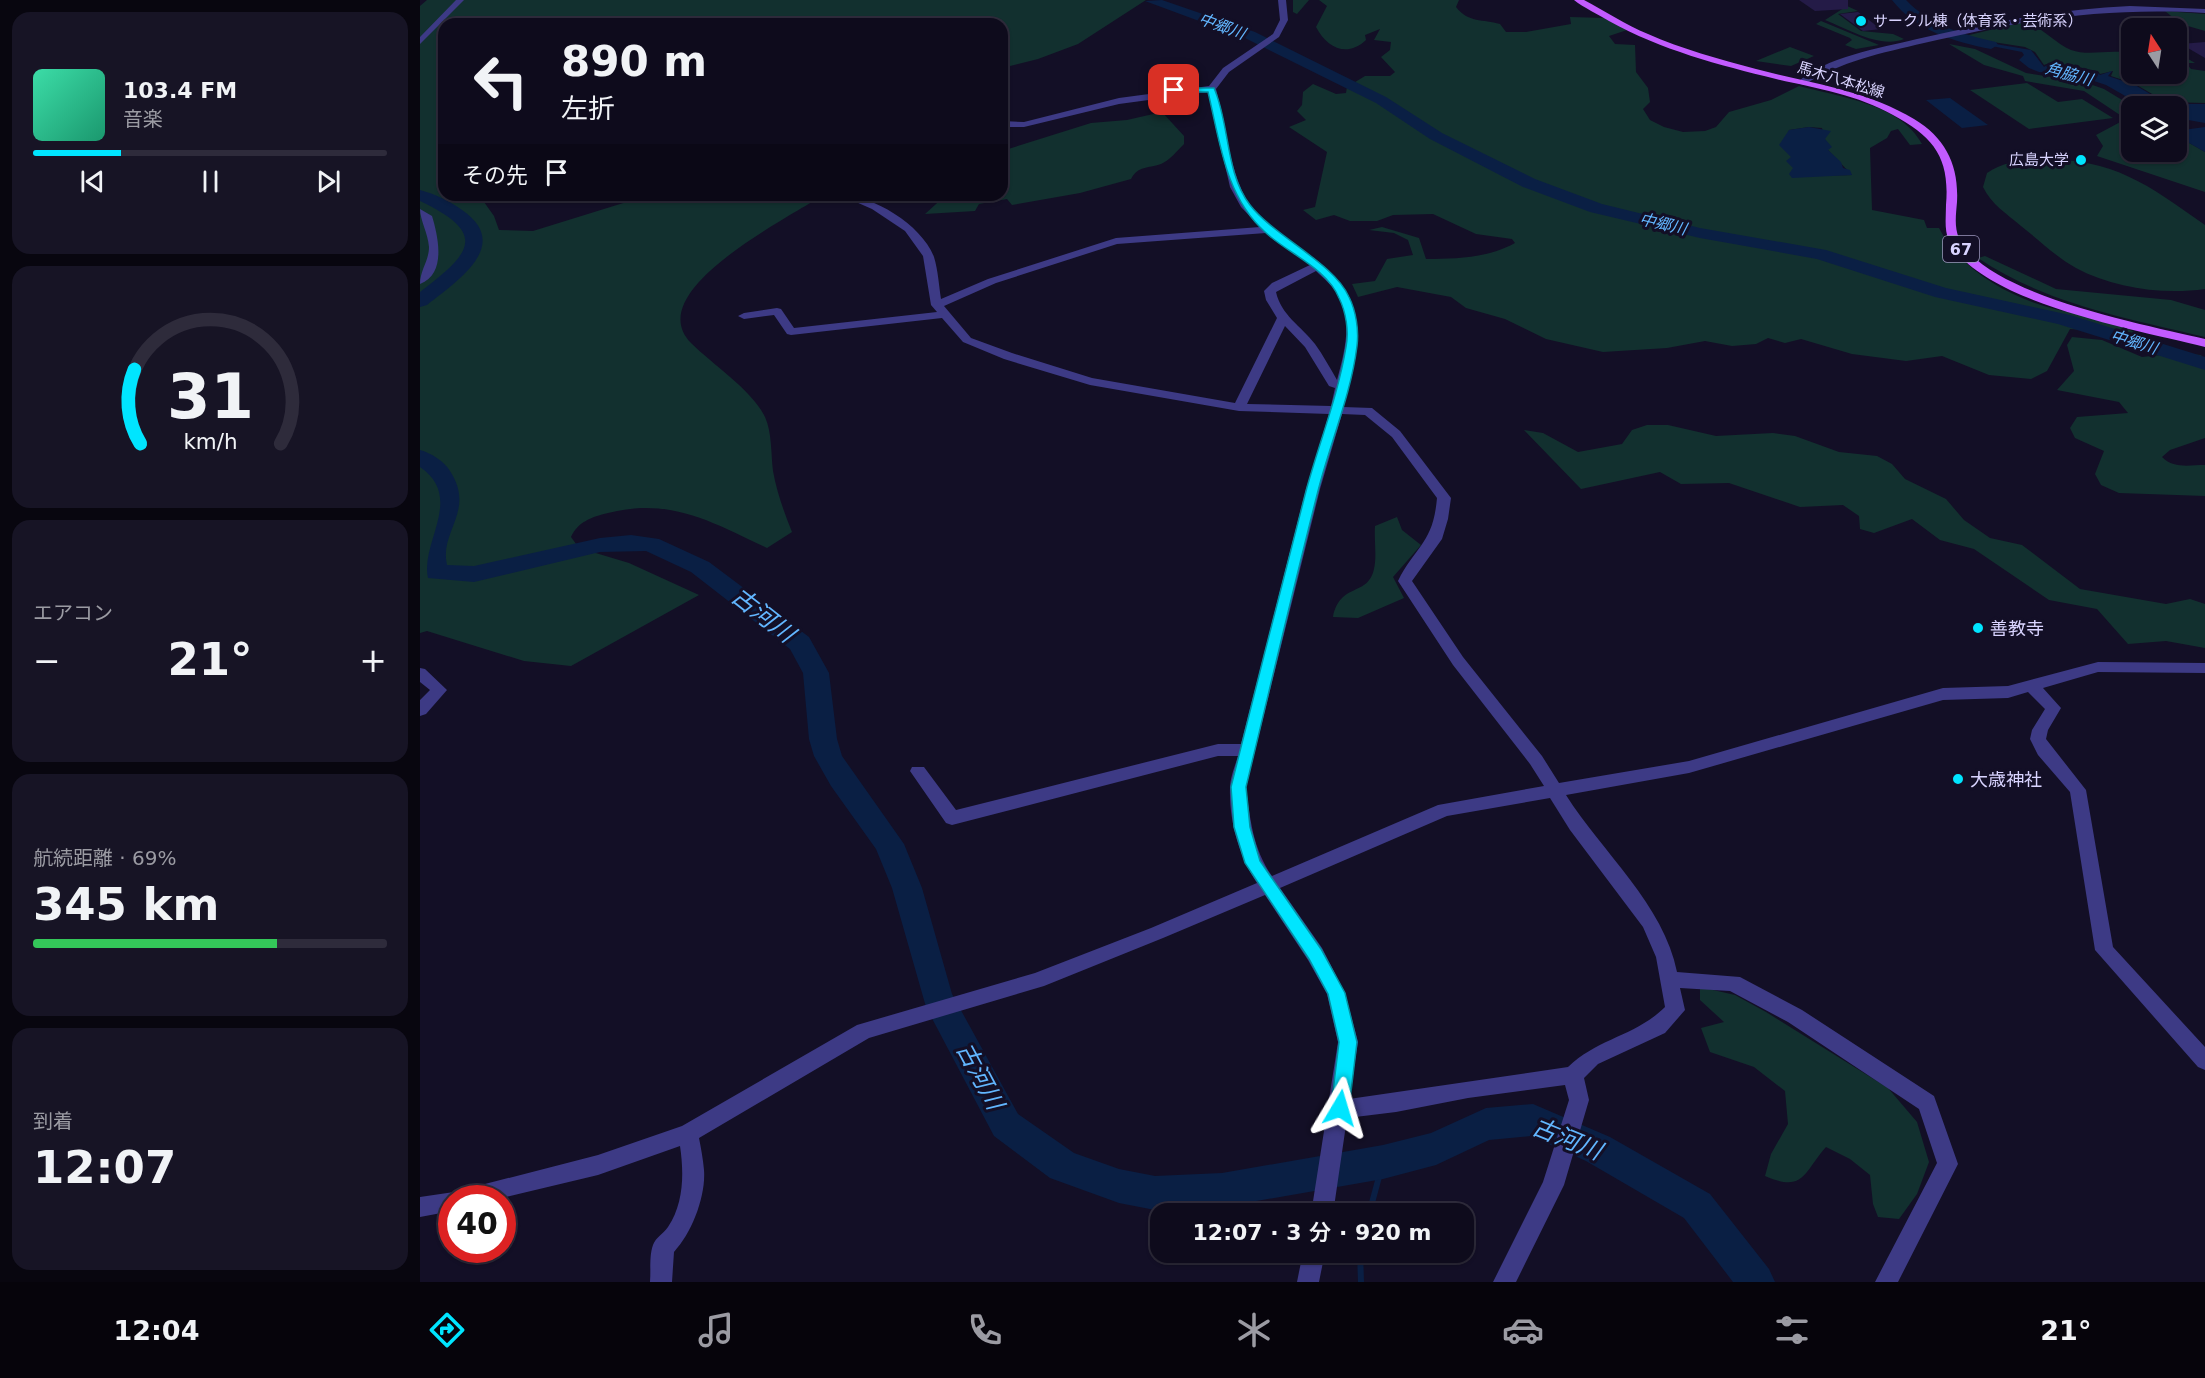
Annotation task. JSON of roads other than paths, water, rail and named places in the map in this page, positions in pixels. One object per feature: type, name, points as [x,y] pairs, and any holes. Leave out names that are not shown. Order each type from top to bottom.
[{"type":"main road","name":"馬木八本松線","points":[[1578,0],[1653,39],[1735,66],[1856,98],[1891,111],[1913,123],[1946,151],[1952,168],[1950,226],[1955,243],[1973,262],[2001,280],[2030,294],[2078,310],[2205,343]]},
{"type":"street","points":[[443,18],[460,0]]},
{"type":"street","points":[[1282,0],[1284,20],[1276,35],[1226,70],[1212,90],[1235,187],[1245,205],[1268,230],[1318,266],[1344,296],[1351,320],[1352,344],[1336,412],[1312,489],[1238,787],[1242,827],[1253,863],[1315,954],[1336,993],[1348,1042],[1324,1203]]},
{"type":"street","points":[[1802,83],[1822,71],[1886,49],[2019,18],[2104,8],[2205,11]]},
{"type":"street","points":[[420,42],[438,23]]},
{"type":"street","points":[[1008,124],[1031,124],[1087,108],[1174,90],[1212,90]]},
{"type":"street","points":[[860,201],[876,207],[909,229],[928,256],[941,309],[968,340],[1008,356],[1090,381],[1239,407],[1336,412],[1368,411],[1396,434],[1444,498],[1442,519],[1428,550],[1412,566],[1406,581],[1458,661],[1556,790],[1576,825],[1651,923],[1665,957],[1675,1010],[1658,1027],[1591,1058],[1573,1075],[1468,1089],[1339,1113]]},
{"type":"street","points":[[420,212],[427,216],[435,246],[435,258],[420,281]]},
{"type":"street","points":[[744,316],[777,311],[791,332],[866,325],[941,309],[992,281],[1116,241],[1268,230]]},
{"type":"street","points":[[1318,266],[1275,285],[1270,291],[1272,300],[1283,318],[1310,345],[1333,383],[1342,387]]},
{"type":"street","points":[[1239,407],[1250,389],[1269,341],[1283,318]]},
{"type":"street","points":[[516,1185],[598,1165],[688,1133],[864,1030],[932,1012],[1048,976],[1157,933],[1444,810],[1689,767],[1943,694],[2008,692],[2098,667],[2205,668]]},
{"type":"street","points":[[420,673],[439,690],[420,710]]},
{"type":"street","points":[[2032,686],[2053,708],[2040,730],[2038,739],[2044,751],[2078,790],[2104,950],[2205,1061]]},
{"type":"street","points":[[918,771],[952,818],[1218,750],[1246,750]]},
{"type":"street","points":[[1668,979],[1733,983],[1795,1016],[1927,1103],[1948,1164],[1886,1282]]},
{"type":"street","points":[[1504,1282],[1553,1185],[1579,1100],[1573,1075]]},
{"type":"street","points":[[661,1282],[663,1247],[675,1235],[688,1206],[694,1172],[688,1133]]},
{"type":"street","points":[[420,1207],[438,1204]]},
{"type":"street","points":[[1308,1282],[1312,1263]]},
{"type":"water","points":[[1956,39],[2031,50],[2044,67],[2050,63],[2097,72],[2100,75],[2112,71],[2108,76],[2121,80],[2121,84],[2135,85],[2154,96],[2125,96],[2106,85],[2082,77],[2039,72],[2019,60],[2024,55],[2022,52]]},
{"type":"water","points":[[1950,98],[1988,125],[1962,128],[1926,100]]},
{"type":"water","points":[[2187,104],[2205,104],[2205,123],[2187,120]]},
{"type":"water","points":[[1809,127],[1831,131],[1825,139],[1832,147],[1828,150],[1841,162],[1843,168],[1850,170],[1852,175],[1792,178],[1789,174],[1793,168],[1786,161],[1791,157],[1779,145],[1789,130]]},
{"type":"water","points":[[2205,127],[2205,152],[2187,142],[2187,129]]},
{"type":"waterway","name":"角脇川","points":[[1899,0],[1929,25],[1965,39],[1991,45]]},
{"type":"waterway","name":"中郷川","points":[[1152,1],[1250,35],[1381,100],[1436,136],[1529,183],[1596,208],[1700,233],[1820,254],[1942,293],[2063,319],[2205,364]]},
{"type":"waterway","points":[[420,195],[448,208],[465,220],[474,232],[475,244],[469,257],[457,270],[420,301]]},
{"type":"waterway","name":"古河川","points":[[420,457],[438,469],[447,484],[449,499],[434,561],[437,572],[474,574],[600,545],[631,542],[651,544],[700,567],[800,643],[816,673],[823,739],[828,756],[841,779],[889,844],[907,888],[937,997],[1006,1125],[1063,1166],[1119,1186],[1155,1193],[1222,1190],[1383,1162],[1436,1148],[1486,1124],[1533,1120],[1598,1149],[1697,1206],[1756,1282]]},
{"type":"waterway","points":[[1372,1203],[1383,1162]]},
{"type":"waterway","points":[[1360,1263],[1361,1282]]},
{"type":"place","name":"サークル棟（体育系・芸術系）","points":[[1861,21]]},
{"type":"place","name":"広島大学","points":[[2081,160]]},
{"type":"place","name":"善教寺","points":[[1978,628]]},
{"type":"place","name":"大歳神社","points":[[1958,779]]}]
